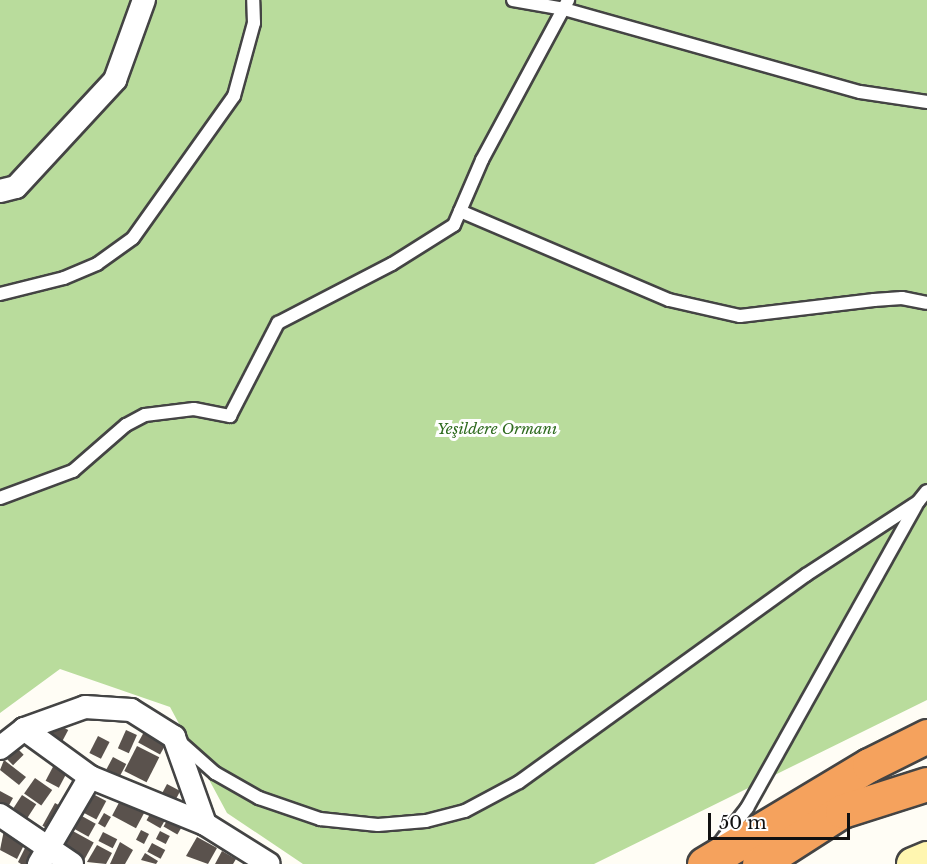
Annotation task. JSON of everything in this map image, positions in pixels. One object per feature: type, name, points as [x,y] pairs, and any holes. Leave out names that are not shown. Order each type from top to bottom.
[{"type":"highway","points":[[704,864],[869,765],[927,736]]},
{"type":"highway","points":[[869,765],[927,742]]},
{"type":"highway","points":[[869,765],[927,751]]},
{"type":"highway","points":[[759,864],[842,811],[927,784]]},
{"type":"street","points":[[0,190],[16,187],[114,80],[144,0]]},
{"type":"street","points":[[0,748],[24,729],[85,707],[131,710],[174,737],[205,824]]},
{"type":"street","points":[[24,729],[90,777],[205,824],[269,864]]},
{"type":"street","points":[[42,857],[90,777]]},
{"type":"street","points":[[0,815],[36,836],[42,857]]},
{"type":"street","points":[[42,857],[72,864]]},
{"type":"street","points":[[913,864],[927,858]]},
{"type":"lane","points":[[0,294],[87,269],[133,238],[234,96],[254,23],[253,0]]},
{"type":"lane","points":[[513,0],[566,5],[860,92],[927,102]]},
{"type":"lane","points":[[0,498],[73,471],[126,425],[145,415],[194,409],[230,416],[278,323],[392,264],[454,225],[482,160],[566,5]]},
{"type":"lane","points":[[460,211],[669,300],[740,316],[902,298],[927,303]]},
{"type":"lane","points":[[704,864],[747,808],[918,501],[927,491]]},
{"type":"lane","points":[[174,737],[215,773],[259,798],[320,819],[378,825],[426,821],[465,811],[519,782],[806,575],[918,501]]},
{"type":"green space","name":"Yeşildere Ormanı","points":[[0,0],[927,0],[927,700],[594,864],[303,864],[227,813],[170,707],[60,669],[0,713]]},
{"type":"building","points":[[55,723],[68,730],[62,742],[49,734]]},
{"type":"building","points":[[126,730],[137,735],[129,753],[118,748]]},
{"type":"building","points":[[144,732],[166,744],[160,755],[138,742]]},
{"type":"building","points":[[98,736],[110,742],[101,759],[89,753]]},
{"type":"building","points":[[137,746],[159,757],[147,782],[124,771]]},
{"type":"building","points":[[18,749],[24,755],[13,765],[7,760]]},
{"type":"building","points":[[113,757],[126,764],[120,776],[106,769]]},
{"type":"building","points":[[4,760],[26,777],[19,785],[0,770]]},
{"type":"building","points":[[55,763],[68,770],[59,788],[46,781]]},
{"type":"building","points":[[35,778],[52,790],[41,806],[24,794]]},
{"type":"building","points":[[167,784],[180,791],[174,803],[161,795]]},
{"type":"building","points":[[0,791],[13,798],[8,807],[0,803]]},
{"type":"building","points":[[93,794],[106,801],[96,820],[83,813]]},
{"type":"building","points":[[22,795],[36,804],[25,821],[11,812]]},
{"type":"building","points":[[122,797],[146,810],[136,828],[112,816]]},
{"type":"building","points":[[55,803],[64,808],[51,831],[42,826]]},
{"type":"building","points":[[153,809],[167,817],[160,828],[146,820]]},
{"type":"building","points":[[104,813],[111,817],[105,827],[98,823]]},
{"type":"building","points":[[80,815],[96,824],[88,837],[73,828]]},
{"type":"building","points":[[169,817],[183,825],[177,835],[164,827]]},
{"type":"building","points":[[5,825],[28,837],[17,859],[0,850]]},
{"type":"building","points":[[71,830],[94,843],[84,861],[61,848]]},
{"type":"building","points":[[141,830],[149,834],[144,844],[136,840]]},
{"type":"building","points":[[160,831],[170,836],[166,844],[156,839]]},
{"type":"building","points":[[103,832],[117,839],[113,848],[98,841]]},
{"type":"building","points":[[197,837],[217,848],[208,864],[186,856]]},
{"type":"building","points":[[28,842],[39,847],[31,864],[21,864],[18,862]]},
{"type":"building","points":[[120,842],[133,850],[125,864],[110,864]]},
{"type":"building","points":[[152,843],[165,850],[161,859],[147,852]]},
{"type":"building","points":[[97,845],[112,853],[106,864],[87,862]]},
{"type":"building","points":[[222,851],[236,859],[233,864],[215,864]]},
{"type":"building","points":[[145,853],[158,861],[156,864],[141,860]]}]
